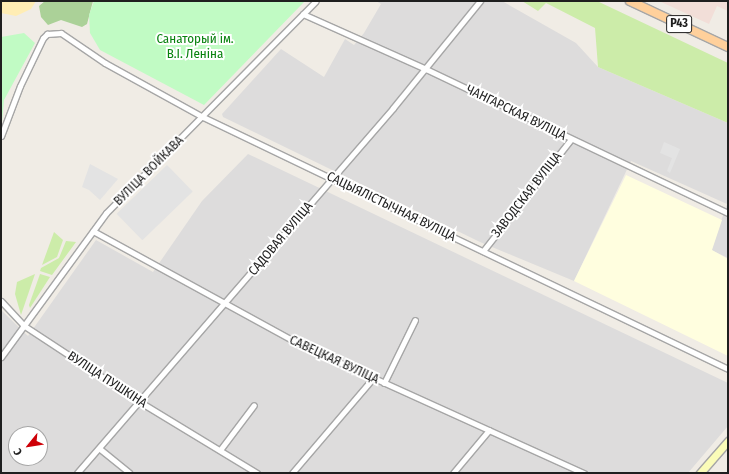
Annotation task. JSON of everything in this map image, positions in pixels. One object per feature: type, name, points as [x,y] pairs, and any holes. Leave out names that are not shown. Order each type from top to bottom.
[{"type":"main road","name":"Р43","points":[[630,1],[728,47]]},
{"type":"main road","points":[[700,473],[728,441]]},
{"type":"street","name":"ВУЛІЦА ВОЙКАВА","points":[[1,357],[92,231],[112,207],[203,117],[316,1]]},
{"type":"street","name":"САДОВАЯ ВУЛІЦА","points":[[77,473],[100,449],[225,305],[426,69],[480,1]]},
{"type":"street","name":"ЧАНГАРСКАЯ ВУЛІЦА","points":[[303,14],[426,69],[728,213]]},
{"type":"street","name":"САЦЫЯЛІСТЫЧНАЯ ВУЛІЦА","points":[[1,136],[20,86],[43,38],[47,34],[61,33],[105,62],[203,117],[728,369]]},
{"type":"street","name":"ЗАВОДСКАЯ ВУЛІЦА","points":[[483,251],[571,139]]},
{"type":"street","name":"САВЕЦКАЯ ВУЛІЦА","points":[[92,231],[225,305],[299,344],[584,473]]},
{"type":"street","name":"ВУЛІЦА ПУШКІНА","points":[[1,300],[23,325],[140,402],[257,473]]},
{"type":"street","points":[[384,383],[415,320]]},
{"type":"street","points":[[292,473],[373,378]]},
{"type":"street","points":[[220,450],[254,405]]},
{"type":"street","points":[[453,473],[489,430]]},
{"type":"street","points":[[100,449],[130,473]]},
{"type":"shaded area","points":[[376,1],[502,1],[576,43],[598,67],[728,123],[728,258],[711,250],[727,204],[631,161],[574,281],[480,242],[223,117],[222,114],[281,49],[324,77],[345,39],[354,45],[364,33],[381,4]]},
{"type":"shaded area","points":[[659,1],[728,1],[728,11],[717,6],[709,24]]},
{"type":"shaded area","points":[[664,142],[680,149],[670,173],[667,171],[672,158],[660,153]]},
{"type":"shaded area","points":[[248,154],[728,383],[728,426],[688,473],[1,473],[1,310],[28,336],[96,240],[153,272],[202,201]]},
{"type":"shaded area","points":[[90,164],[118,179],[100,200],[89,190],[82,187]]},
{"type":"shaded area","points":[[167,165],[193,192],[142,240],[117,214]]},
{"type":"shaded area","points":[[626,175],[722,220],[712,250],[728,259],[728,356],[574,281]]},
{"type":"green space","points":[[45,1],[93,1],[87,24],[82,27],[61,20],[48,25],[41,17],[39,6]]},
{"type":"green space","name":"Санаторый ім. В.І. Леніна","points":[[94,1],[305,1],[204,105],[100,50],[90,33],[89,15]]},
{"type":"green space","points":[[522,1],[597,1],[728,63],[728,123],[598,67],[595,28],[546,3],[538,11]]},
{"type":"green space","points":[[24,33],[35,43],[4,100],[1,133],[1,37]]},
{"type":"green space","points":[[54,232],[63,240],[57,257],[42,265]]},
{"type":"green space","points":[[66,241],[76,242],[52,275],[40,271],[41,268],[59,258]]},
{"type":"green space","points":[[35,274],[21,315],[15,294],[17,282]]},
{"type":"green space","points":[[40,274],[50,277],[30,308],[29,305]]},
{"type":"sand","points":[[1,1],[36,1],[31,9],[16,16],[1,13]]}]
